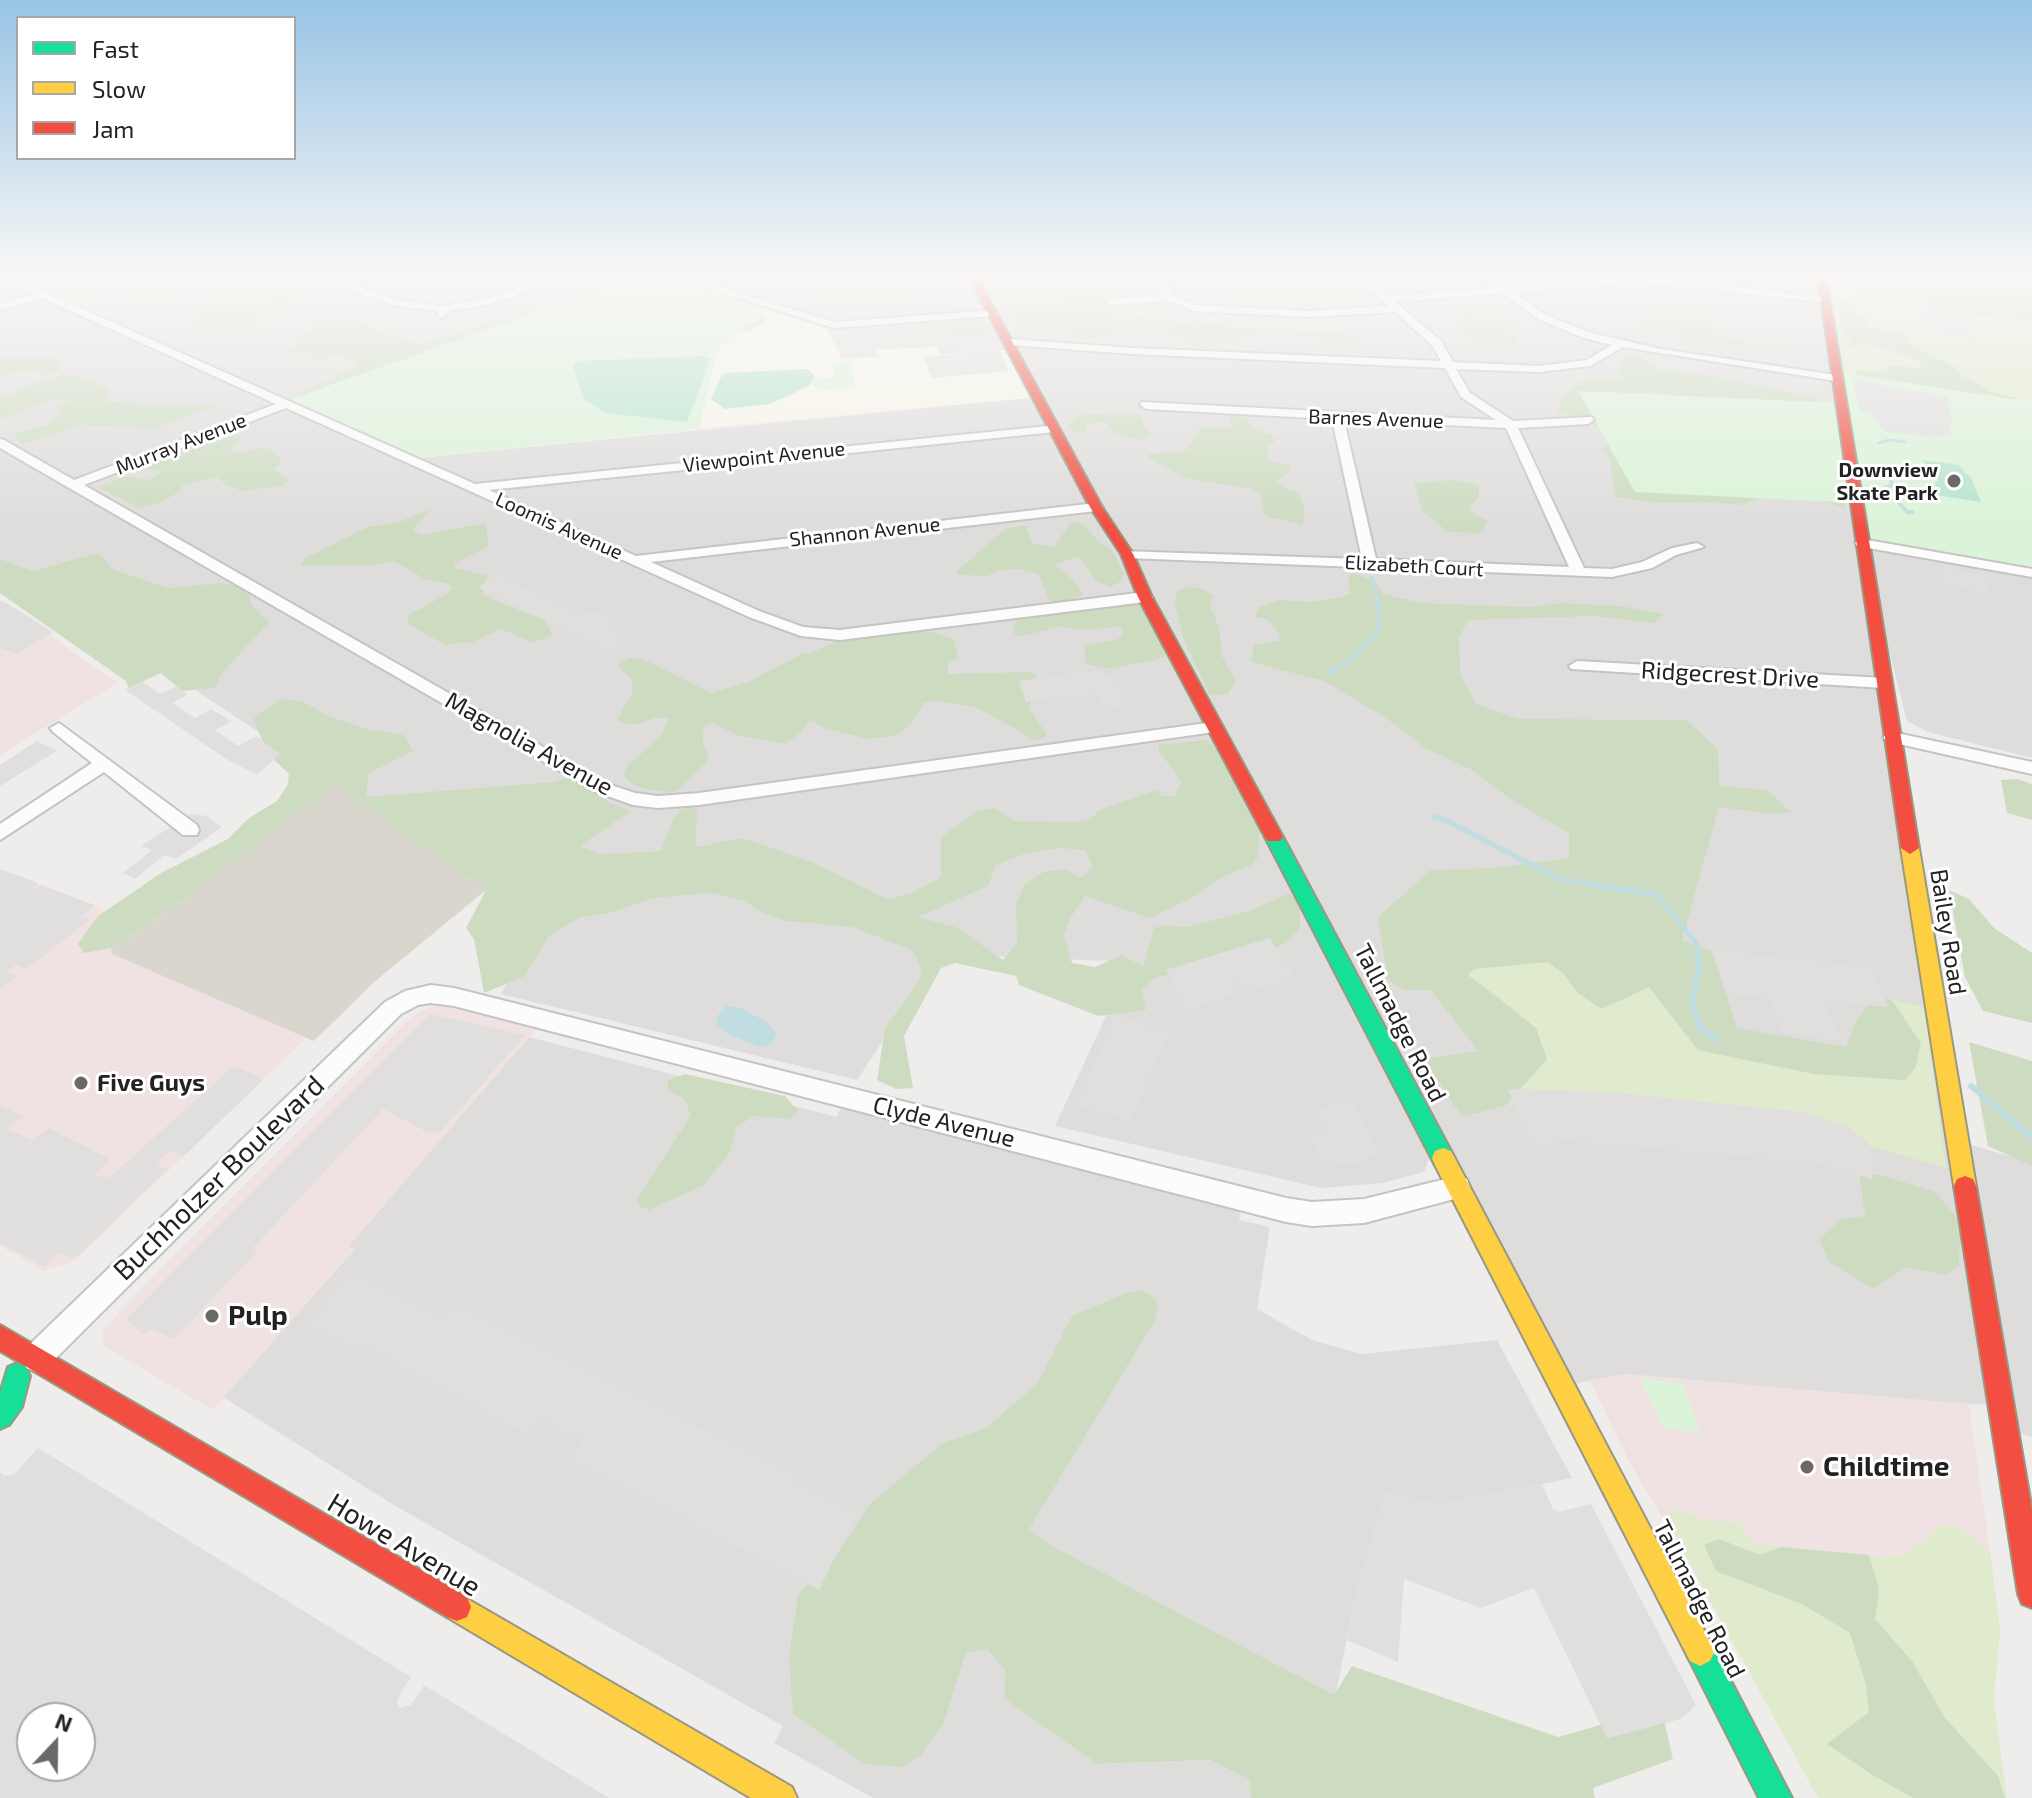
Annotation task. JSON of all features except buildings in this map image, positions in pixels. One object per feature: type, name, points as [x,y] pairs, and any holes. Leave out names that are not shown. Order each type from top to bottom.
[{"type":"street","name":"Loomis Avenue","points":[[190,361],[762,617],[816,634],[918,626],[1145,597]]},
{"type":"street","name":"Tallmadge Road","points":[[1019,361],[1096,507],[1127,554],[1145,597],[1458,1187],[1776,1798]]},
{"type":"street","points":[[1357,361],[1565,368],[1596,361]]},
{"type":"street","points":[[1448,361],[1465,395],[1510,424],[1579,572]]},
{"type":"street","points":[[1724,361],[1836,378]]},
{"type":"street","name":"Bailey Road","points":[[1834,361],[2032,1594]]},
{"type":"street","name":"Murray Avenue","points":[[75,484],[286,404]]},
{"type":"street","name":"Barnes Avenue","points":[[1146,405],[1338,418],[1510,424],[1588,420]]},
{"type":"street","points":[[1338,418],[1370,563]]},
{"type":"street","name":"Viewpoint Avenue","points":[[474,488],[1054,428]]},
{"type":"street","name":"Magnolia Avenue","points":[[0,443],[602,788],[633,799],[658,802],[699,799],[1214,727]]},
{"type":"street","name":"Shannon Avenue","points":[[635,560],[1096,507]]},
{"type":"street","points":[[1862,543],[2032,573]]},
{"type":"street","name":"Elizabeth Court","points":[[1127,554],[1612,573],[1634,569],[1672,552],[1697,547]]},
{"type":"street","name":"Ridgecrest Drive","points":[[1577,666],[1884,683]]},
{"type":"street","points":[[59,728],[190,830]]},
{"type":"street","points":[[1892,737],[2032,768]]},
{"type":"street","points":[[0,833],[104,763]]},
{"type":"street","name":"Clyde Avenue","points":[[431,994],[454,997],[1286,1210],[1312,1214],[1364,1211],[1458,1187]]},
{"type":"street","name":"Buchholzer Boulevard","points":[[0,1416],[9,1407],[8,1378],[36,1358],[393,1008],[413,997],[431,994]]},
{"type":"street","name":"Howe Avenue","points":[[0,1337],[781,1798]]},
{"type":"shaded area","points":[[0,361],[453,361],[408,459],[1038,397],[1019,361],[1836,361],[2001,1405],[1920,1402],[1626,1374],[1562,1386],[1429,1159],[1424,1172],[1382,1183],[1321,1188],[1055,1126],[1131,962],[940,954],[857,1080],[501,994],[563,884],[513,909],[319,772],[159,666],[127,682],[0,593]]},
{"type":"shaded area","points":[[715,361],[1010,361],[1030,398],[699,428]]},
{"type":"shaded area","points":[[925,361],[1004,361],[1008,371],[932,378]]},
{"type":"shaded area","points":[[1853,379],[1947,397],[1953,424],[1949,425],[1952,435],[1934,437],[1886,432],[1869,412],[1860,411]]},
{"type":"shaded area","points":[[1883,550],[2032,576],[2032,758],[1928,732],[1907,721],[1885,634],[1871,552]]},
{"type":"shaded area","points":[[1936,567],[1985,575],[1990,593],[1943,584]]},
{"type":"shaded area","points":[[499,576],[581,615],[592,610],[617,622],[608,628],[629,638],[608,651],[478,587]]},
{"type":"shaded area","points":[[0,600],[117,683],[0,755]]},
{"type":"shaded area","points":[[0,602],[53,632],[17,654],[0,648]]},
{"type":"shaded area","points":[[1099,671],[1102,676],[1110,675],[1126,707],[1104,710],[1095,693],[1026,702],[1019,681]]},
{"type":"shaded area","points":[[142,682],[160,694],[177,686],[187,695],[172,703],[195,718],[211,709],[232,721],[215,730],[238,746],[256,736],[280,754],[257,775],[228,760],[125,690]]},
{"type":"shaded area","points":[[37,741],[57,751],[0,786],[0,765]]},
{"type":"shaded area","points":[[335,783],[486,890],[373,983],[314,1041],[112,954],[111,948],[178,903]]},
{"type":"shaded area","points":[[191,814],[207,816],[222,827],[176,859],[164,855],[135,879],[123,873],[152,850],[141,846]]},
{"type":"shaded area","points":[[0,869],[102,908],[113,954],[307,1037],[76,1260],[44,1271],[0,1246]]},
{"type":"shaded area","points":[[0,869],[38,883],[26,893],[41,885],[94,905],[83,916],[91,919],[26,969],[16,965],[8,971],[16,977],[0,990]]},
{"type":"shaded area","points":[[1270,938],[1296,979],[1247,991],[1236,976],[1229,979],[1235,994],[1185,1010],[1166,970]]},
{"type":"shaded area","points":[[1712,951],[1869,967],[1888,1007],[1824,1001],[1841,1040],[1783,1033],[1769,998],[1727,994]]},
{"type":"shaded area","points":[[437,1004],[536,1029],[349,1246],[354,1249],[213,1410],[103,1346],[102,1332],[121,1310],[405,1023],[419,1011]]},
{"type":"shaded area","points":[[430,1014],[525,1035],[439,1133],[427,1132],[383,1109],[253,1248],[258,1251],[174,1339],[152,1329],[143,1334],[126,1319]]},
{"type":"shaded area","points":[[1115,1015],[1168,1033],[1131,1120],[1076,1106]]},
{"type":"shaded area","points":[[529,1037],[837,1117],[842,1104],[1241,1208],[1239,1220],[1270,1227],[1257,1309],[1312,1340],[1362,1354],[1497,1340],[1572,1478],[1440,1505],[1386,1494],[1356,1594],[1332,1712],[1017,1531],[1142,1290],[1126,1293],[1073,1316],[1098,1328],[793,1714],[864,1764],[944,1723],[966,1653],[987,1649],[1005,1671],[1004,1699],[1097,1764],[1210,1760],[1249,1779],[1251,1798],[873,1798],[774,1743],[783,1726],[392,1504],[223,1397],[354,1250],[348,1246]]},
{"type":"shaded area","points":[[234,1066],[264,1079],[184,1156],[170,1151],[161,1158],[158,1165],[167,1169],[75,1258],[59,1253],[44,1266],[0,1243],[0,1105],[23,1116],[7,1129],[32,1140],[49,1128],[110,1159],[93,1176],[110,1177]]},
{"type":"shaded area","points":[[1507,1089],[1608,1092],[1804,1112],[1851,1128],[1870,1146],[1872,1179],[1818,1163],[1565,1140],[1537,1147]]},
{"type":"shaded area","points":[[1353,1101],[1379,1153],[1362,1163],[1326,1166],[1310,1136],[1326,1133],[1328,1128],[1315,1109]]},
{"type":"shaded area","points":[[1969,1144],[2032,1163],[2032,1437],[2018,1432]]},
{"type":"shaded area","points":[[352,1274],[440,1319],[452,1305],[795,1476],[793,1482],[856,1514],[819,1590],[573,1459],[584,1437],[573,1438],[542,1417],[529,1435],[359,1342],[352,1346],[309,1323]]},
{"type":"shaded area","points":[[1626,1374],[1969,1404],[1990,1551],[1958,1527],[1943,1524],[1905,1555],[1884,1557],[1754,1544],[1740,1522],[1710,1521],[1674,1509],[1663,1519],[1632,1467],[1590,1381]]},
{"type":"shaded area","points":[[38,1448],[411,1677],[397,1701],[399,1708],[411,1705],[424,1685],[609,1798],[0,1798],[0,1472],[5,1476],[14,1474]]},
{"type":"shaded area","points":[[1542,1484],[1553,1509],[1559,1512],[1591,1504],[1696,1705],[1681,1719],[1607,1738],[1534,1588],[1481,1608],[1404,1579],[1398,1662],[1347,1640],[1356,1594],[1386,1494],[1440,1505]]},
{"type":"green space","points":[[0,361],[58,361],[60,372],[44,375],[39,372],[12,372],[0,379]]},
{"type":"green space","points":[[353,361],[562,361],[299,403],[300,394],[355,367]]},
{"type":"green space","points":[[399,361],[715,361],[699,428],[408,459],[282,402]]},
{"type":"green space","points":[[577,361],[710,361],[687,422],[605,413],[584,399],[573,367]]},
{"type":"green space","points":[[1619,361],[1646,361],[1653,368],[1724,378],[1816,398],[1816,407],[1706,410],[1663,393],[1605,392],[1590,401],[1845,500],[1845,508],[1813,498],[1770,491],[1744,505],[1659,503],[1615,497],[1610,458],[1601,448],[1613,442],[1605,429],[1557,412],[1561,400],[1581,381],[1620,378]]},
{"type":"green space","points":[[1834,361],[2032,361],[2032,402],[1836,372]]},
{"type":"green space","points":[[1918,361],[1943,361],[1991,392],[2015,398],[2032,408],[1878,384],[1855,375],[1855,371],[1885,371],[1889,366],[1923,368]]},
{"type":"green space","points":[[849,363],[856,387],[822,390],[813,386],[813,382],[820,379],[835,377],[833,364]]},
{"type":"green space","points":[[808,369],[815,377],[809,386],[770,404],[725,409],[711,399],[722,375],[726,373]]},
{"type":"green space","points":[[1836,372],[2032,402],[2032,573],[1862,543],[1855,503],[1635,492],[1578,391],[1840,403]]},
{"type":"green space","points":[[64,375],[83,377],[109,389],[106,402],[217,406],[153,429],[82,425],[23,444],[14,436],[15,433],[48,425],[59,416],[59,410],[54,408],[74,399],[50,401],[0,419],[0,399],[37,382]]},
{"type":"green space","points":[[1139,413],[1144,426],[1152,434],[1145,440],[1115,434],[1106,422],[1087,424],[1085,431],[1079,433],[1068,425],[1077,417],[1087,414]]},
{"type":"green space","points":[[1227,415],[1245,419],[1256,430],[1271,435],[1276,441],[1268,445],[1267,456],[1270,461],[1289,465],[1289,472],[1276,481],[1287,489],[1299,492],[1304,507],[1303,525],[1268,517],[1260,495],[1249,488],[1188,479],[1148,458],[1148,454],[1188,448],[1201,427],[1233,427]]},
{"type":"green space","points":[[235,436],[241,437],[231,450],[235,454],[268,449],[279,456],[280,464],[273,469],[288,480],[282,486],[242,491],[226,485],[217,477],[181,486],[182,490],[160,503],[138,508],[98,487],[125,476],[149,480],[161,472],[141,467],[147,462]]},
{"type":"green space","name":"Downview Skate Park","points":[[1922,460],[1958,465],[1971,478],[1981,502],[1935,495],[1931,491],[1937,489],[1935,483],[1938,480]]},
{"type":"green space","points":[[1454,480],[1477,484],[1479,488],[1479,497],[1470,506],[1470,511],[1488,521],[1479,533],[1448,532],[1422,510],[1414,483]]},
{"type":"green space","points":[[431,509],[412,531],[422,535],[485,523],[489,546],[455,563],[455,568],[487,576],[482,595],[545,620],[552,635],[533,643],[501,629],[473,642],[445,645],[408,624],[407,616],[450,592],[452,587],[446,583],[425,579],[393,561],[377,565],[302,566],[304,559],[368,527],[398,522]]},
{"type":"green space","points":[[1071,522],[1082,523],[1098,541],[1112,550],[1124,574],[1120,582],[1110,587],[1095,580],[1080,557],[1054,564],[1074,581],[1083,595],[1064,603],[1050,601],[1038,574],[1018,569],[997,571],[988,576],[957,575],[957,571],[1005,529],[1026,525],[1032,543],[1054,547]]},
{"type":"green space","points":[[94,554],[101,555],[113,569],[167,588],[221,583],[238,586],[249,592],[252,606],[269,622],[223,672],[214,688],[182,691],[161,673],[129,688],[125,680],[0,593],[0,559],[33,571]]},
{"type":"green space","points":[[1353,573],[1375,581],[1383,594],[1422,603],[1531,607],[1559,603],[1621,606],[1664,614],[1654,623],[1594,616],[1468,620],[1459,638],[1460,674],[1476,704],[1518,719],[1686,720],[1718,749],[1719,786],[1767,790],[1791,812],[1770,814],[1719,807],[1682,940],[1712,951],[1737,1028],[1846,1047],[1855,1022],[1873,999],[1891,999],[1921,1043],[1915,1068],[1905,1080],[1814,1074],[1698,1050],[1649,987],[1602,1009],[1578,993],[1563,973],[1547,962],[1474,969],[1468,975],[1536,1028],[1547,1059],[1505,1106],[1462,1117],[1424,1059],[1478,1051],[1431,990],[1404,990],[1388,980],[1378,917],[1431,870],[1494,868],[1569,858],[1569,833],[1516,803],[1472,770],[1427,749],[1386,718],[1324,681],[1251,662],[1254,645],[1280,641],[1279,634],[1267,619],[1255,617],[1260,607],[1278,600],[1309,602],[1350,594],[1348,577]]},
{"type":"green space","points":[[1188,587],[1201,588],[1213,595],[1210,606],[1219,627],[1222,656],[1236,682],[1227,694],[1210,695],[1184,640],[1175,605],[1177,591]]},
{"type":"green space","points":[[1135,604],[1142,606],[1166,655],[1157,660],[1107,669],[1086,664],[1084,646],[1116,640],[1123,636],[1121,626],[1089,630],[1057,627],[1023,636],[1015,635],[1013,629],[1018,619]]},
{"type":"green space","points":[[931,632],[954,639],[958,658],[948,664],[948,674],[1029,672],[1038,676],[1022,685],[1032,699],[1029,708],[1046,733],[1044,738],[1036,741],[978,708],[938,701],[923,703],[913,722],[897,735],[868,739],[825,728],[810,720],[798,735],[785,744],[737,735],[713,723],[705,725],[703,734],[703,744],[709,755],[706,763],[682,787],[673,792],[650,790],[634,785],[624,776],[627,766],[659,738],[670,718],[653,718],[640,724],[617,720],[632,693],[632,680],[618,666],[628,658],[643,659],[711,693],[748,682],[839,639]]},
{"type":"green space","points":[[280,699],[302,701],[326,715],[366,729],[404,735],[413,751],[369,773],[366,797],[554,782],[572,776],[608,802],[631,811],[580,846],[600,854],[661,851],[673,819],[680,810],[691,807],[697,810],[696,847],[742,838],[812,862],[887,899],[912,893],[941,877],[941,837],[978,811],[995,808],[1015,821],[1078,822],[1090,819],[1100,810],[1158,789],[1162,796],[1175,796],[1181,781],[1159,751],[1159,745],[1208,740],[1217,751],[1259,831],[1258,857],[1251,865],[1220,878],[1190,899],[1150,918],[1085,896],[1069,920],[1064,936],[1072,963],[1095,967],[1122,955],[1143,966],[1154,928],[1166,925],[1187,927],[1249,911],[1290,893],[1300,906],[1300,927],[1291,939],[1280,946],[1155,978],[1142,990],[1146,1010],[1098,1016],[1019,985],[1016,976],[955,963],[941,968],[904,1036],[913,1088],[896,1089],[877,1080],[885,1028],[921,978],[920,965],[912,950],[852,927],[785,921],[763,913],[744,901],[711,893],[653,898],[614,912],[579,918],[549,936],[525,976],[484,993],[474,939],[466,928],[486,890],[335,784],[178,903],[111,948],[84,953],[78,944],[98,916],[161,873],[228,839],[249,818],[277,801],[288,784],[289,774],[266,752],[254,718]],"holes":[[[1060,848],[1085,850],[1093,867],[1081,878],[1066,869],[1045,871],[1024,885],[1016,904],[1017,943],[1003,960],[958,928],[918,917],[988,886],[996,865],[1027,853]]]},
{"type":"green space","points":[[2018,779],[2032,784],[2032,820],[2007,813],[2001,780]]},
{"type":"green space","points":[[1949,890],[1969,899],[1994,928],[2032,953],[2032,1023],[1983,1011],[1965,977]]},
{"type":"green space","points":[[1547,962],[1563,973],[1578,993],[1602,1009],[1649,987],[1698,1050],[1814,1074],[1905,1080],[1916,1067],[1920,1043],[1891,999],[1924,1007],[1946,1168],[1870,1146],[1851,1128],[1608,1092],[1519,1089],[1536,1028],[1468,976],[1474,969]]},
{"type":"green space","points":[[1969,1042],[2032,1061],[2032,1166],[1988,1146]]},
{"type":"green space","points":[[685,1074],[785,1096],[798,1111],[789,1119],[755,1116],[737,1126],[730,1152],[704,1185],[649,1210],[639,1206],[637,1199],[691,1115],[684,1099],[667,1090],[668,1080]]},
{"type":"green space","points":[[1859,1172],[1885,1176],[1935,1192],[1955,1215],[1960,1238],[1959,1267],[1944,1275],[1907,1267],[1873,1289],[1829,1262],[1819,1239],[1842,1219],[1865,1216]]},
{"type":"green space","points":[[1142,1290],[1153,1297],[1158,1305],[1156,1318],[1029,1529],[1052,1546],[1334,1695],[1352,1666],[1558,1737],[1625,1718],[1664,1720],[1673,1759],[1593,1788],[1595,1798],[1251,1798],[1249,1779],[1210,1760],[1097,1764],[1004,1699],[1005,1671],[987,1649],[966,1653],[944,1723],[921,1755],[902,1767],[864,1764],[793,1714],[789,1658],[798,1595],[839,1552],[870,1504],[943,1443],[986,1428],[1038,1383],[1072,1316],[1126,1293]]},
{"type":"green space","points":[[1640,1378],[1684,1384],[1700,1433],[1664,1428]]},
{"type":"green space","points":[[1674,1509],[1710,1521],[1740,1522],[1754,1544],[1884,1557],[1905,1555],[1943,1524],[1958,1527],[1990,1551],[2000,1631],[1994,1700],[2007,1798],[1818,1798],[1663,1519]]},
{"type":"green space","points":[[1719,1539],[1760,1555],[1781,1547],[1869,1555],[1879,1588],[1875,1619],[1912,1661],[1945,1718],[1998,1776],[2005,1798],[1913,1798],[1827,1744],[1869,1712],[1866,1685],[1850,1633],[1802,1604],[1716,1571],[1704,1545]]},
{"type":"water","points":[[726,1006],[739,1007],[765,1021],[777,1034],[770,1045],[760,1047],[730,1035],[716,1024],[718,1015]]},
{"type":"waterway","points":[[1879,443],[1889,440],[1906,442]]},
{"type":"waterway","points":[[1885,488],[1892,485],[1891,478]]},
{"type":"waterway","points":[[1899,503],[1907,512],[1912,512]]},
{"type":"waterway","points":[[1334,669],[1351,659],[1377,633],[1380,611],[1372,578]]},
{"type":"waterway","points":[[1329,673],[1334,669]]},
{"type":"waterway","points":[[1433,817],[1445,820],[1560,879],[1657,895],[1697,944],[1698,956]]},
{"type":"waterway","points":[[1698,954],[1699,966],[1692,1001],[1700,1027],[1717,1040]]},
{"type":"waterway","points":[[1971,1086],[2032,1137]]},
{"type":"traffic: fast","points":[[1274,837],[1443,1158]]},
{"type":"traffic: fast","points":[[0,1416],[9,1407],[17,1376]]},
{"type":"traffic: fast","points":[[1700,1651],[1776,1798]]},
{"type":"traffic: slow","points":[[1910,848],[1965,1186]]},
{"type":"traffic: slow","points":[[1443,1158],[1700,1651]]},
{"type":"traffic: slow","points":[[457,1607],[781,1798]]},
{"type":"traffic: jam","points":[[1018,361],[1096,507],[1127,554],[1145,597],[1274,837]]},
{"type":"traffic: jam","points":[[1835,361],[1910,848]]},
{"type":"traffic: jam","points":[[1965,1186],[2032,1594]]},
{"type":"traffic: jam","points":[[0,1337],[457,1607]]},
{"type":"place","name":"Downview Skate Park","points":[[1954,481]]},
{"type":"place","name":"Five Guys","points":[[81,1083]]},
{"type":"place","name":"Pulp","points":[[212,1316]]},
{"type":"place","name":"Childtime","points":[[1807,1467]]}]
